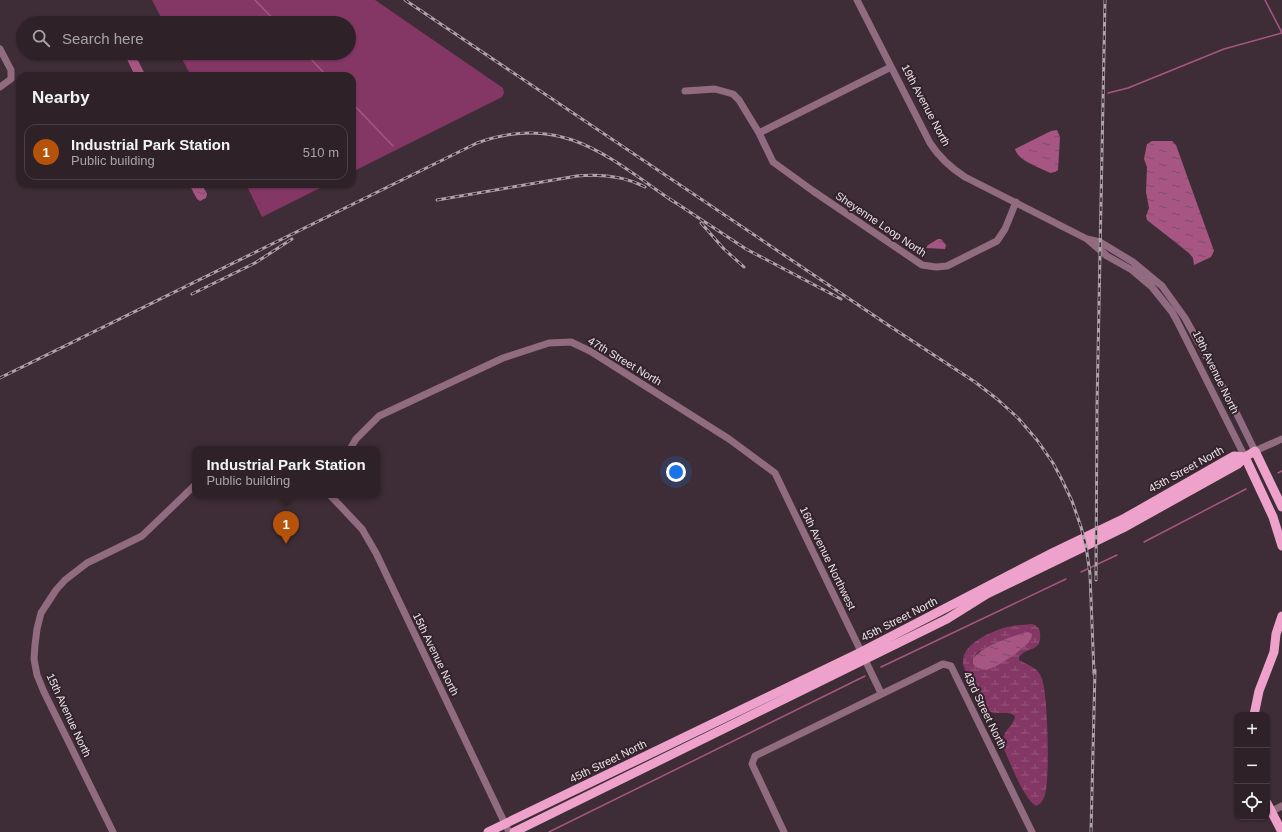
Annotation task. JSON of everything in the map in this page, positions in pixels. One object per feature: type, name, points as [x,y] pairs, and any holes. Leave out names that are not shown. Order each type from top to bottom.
[{"type":"main road","points":[[1245,457],[1255,451]]},
{"type":"main road","name":"19th Avenue North","points":[[1255,451],[1282,507]]},
{"type":"main road","name":"45th Street North","points":[[514,832],[863,656],[1054,552],[1124,518],[1234,456],[1245,457]]},
{"type":"main road","name":"19th Avenue North","points":[[1245,457],[1273,517],[1282,546]]},
{"type":"main road","points":[[1255,712],[1259,690],[1274,652],[1276,634],[1282,616]]},
{"type":"main road","points":[[1274,652],[1282,642]]},
{"type":"main road","name":"45th Street North","points":[[488,832],[507,828],[863,656]]},
{"type":"main road","points":[[1270,808],[1282,832]]},
{"type":"street","name":"19th Avenue North","points":[[857,0],[930,143],[941,158],[965,177],[1087,239],[1107,256],[1139,276],[1156,291],[1172,312],[1245,457]]},
{"type":"street","points":[[0,49],[11,70],[11,79],[0,87]]},
{"type":"street","points":[[759,133],[892,67]]},
{"type":"street","name":"Sheyenne Loop North","points":[[685,91],[715,89],[733,94],[739,100],[759,133],[773,162],[922,265],[936,268],[948,266],[997,241],[1005,229],[1016,202]]},
{"type":"street","name":"19th Avenue North","points":[[1087,239],[1100,242],[1133,262],[1162,286],[1178,306],[1255,451]]},
{"type":"street","name":"47th Street North","points":[[352,446],[356,439],[379,416],[503,358],[549,343],[571,342],[590,351],[716,431],[775,473]]},
{"type":"street","points":[[1255,451],[1282,439]]},
{"type":"street","name":"16th Avenue Northwest","points":[[775,473],[882,693]]},
{"type":"street","name":"15th Avenue North","points":[[113,832],[37,675],[34,659],[37,629],[41,613],[48,601],[65,580],[87,563],[142,536],[192,488]]},
{"type":"street","name":"15th Avenue North","points":[[333,498],[362,528],[376,553],[507,828]]},
{"type":"street","name":"43rd Street North","points":[[882,693],[943,664],[952,666],[1032,832]]},
{"type":"street","points":[[784,832],[752,764],[755,756],[882,693]]},
{"type":"street","points":[[1272,811],[1282,806]]},
{"type":"green space","points":[[152,0],[375,0],[503,88],[504,93],[502,97],[356,170],[356,72],[189,72],[183,60],[356,60],[356,16],[160,16]]},
{"type":"green space","points":[[248,188],[320,188],[262,217]]},
{"type":"green space","points":[[1032,624],[1039,628],[1039,644],[1026,651],[1019,657],[1019,660],[1036,669],[1040,675],[1046,701],[1048,737],[1047,786],[1041,803],[1036,806],[1026,796],[1003,747],[1004,736],[1012,724],[1015,716],[1008,713],[988,711],[984,708],[963,663],[967,650],[972,644],[986,635],[1007,627]],"holes":[[[1004,640],[1028,643],[1002,662],[984,670],[973,658],[978,652]]]},
{"type":"water","points":[[127,60],[138,60],[144,72],[133,72]]},
{"type":"water","points":[[1057,130],[1060,137],[1058,170],[1055,172],[1050,173],[1030,163],[1020,157],[1017,153],[1015,149],[1051,131]]},
{"type":"water","points":[[1152,141],[1172,141],[1176,145],[1214,251],[1211,257],[1194,265],[1193,258],[1189,253],[1147,220],[1146,216],[1149,208],[1146,192],[1147,167],[1144,159],[1147,144]]},
{"type":"water","points":[[191,188],[204,188],[207,194],[206,198],[200,201],[197,199]]},
{"type":"water","points":[[938,239],[941,239],[946,245],[945,249],[926,248],[928,245]]},
{"type":"water","points":[[1028,632],[1032,634],[1030,641],[1008,659],[994,667],[984,670],[979,669],[973,664],[973,658],[984,649],[1006,639]]},
{"type":"waterway","points":[[255,0],[270,16]]},
{"type":"waterway","points":[[1108,93],[1128,88],[1224,49],[1282,33],[1265,0]]},
{"type":"waterway","points":[[312,60],[323,72]]},
{"type":"waterway","points":[[356,107],[393,146]]},
{"type":"waterway","points":[[1278,473],[1282,471]]},
{"type":"waterway","points":[[1144,542],[1246,489]]},
{"type":"waterway","points":[[1081,572],[1117,555]]},
{"type":"waterway","points":[[881,667],[1066,579]]},
{"type":"waterway","points":[[549,832],[865,676]]},
{"type":"railway","points":[[405,0],[975,382],[1018,418],[1037,440],[1053,463],[1072,501],[1081,527],[1086,546],[1090,574],[1094,674]]},
{"type":"railway","points":[[1096,580],[1097,406],[1105,0]]},
{"type":"railway","points":[[0,378],[477,143],[507,135],[534,133],[559,136],[583,144],[605,155],[627,169],[674,202]]},
{"type":"railway","points":[[437,200],[586,175],[620,178],[645,187]]},
{"type":"railway","points":[[670,199],[746,249],[841,299]]},
{"type":"railway","points":[[701,223],[724,249],[744,267]]},
{"type":"railway","points":[[192,294],[255,263],[292,239]]},
{"type":"railway","points":[[1091,832],[1095,670]]},
{"type":"place","name":"Industrial Park Station","points":[[286,544]]}]
